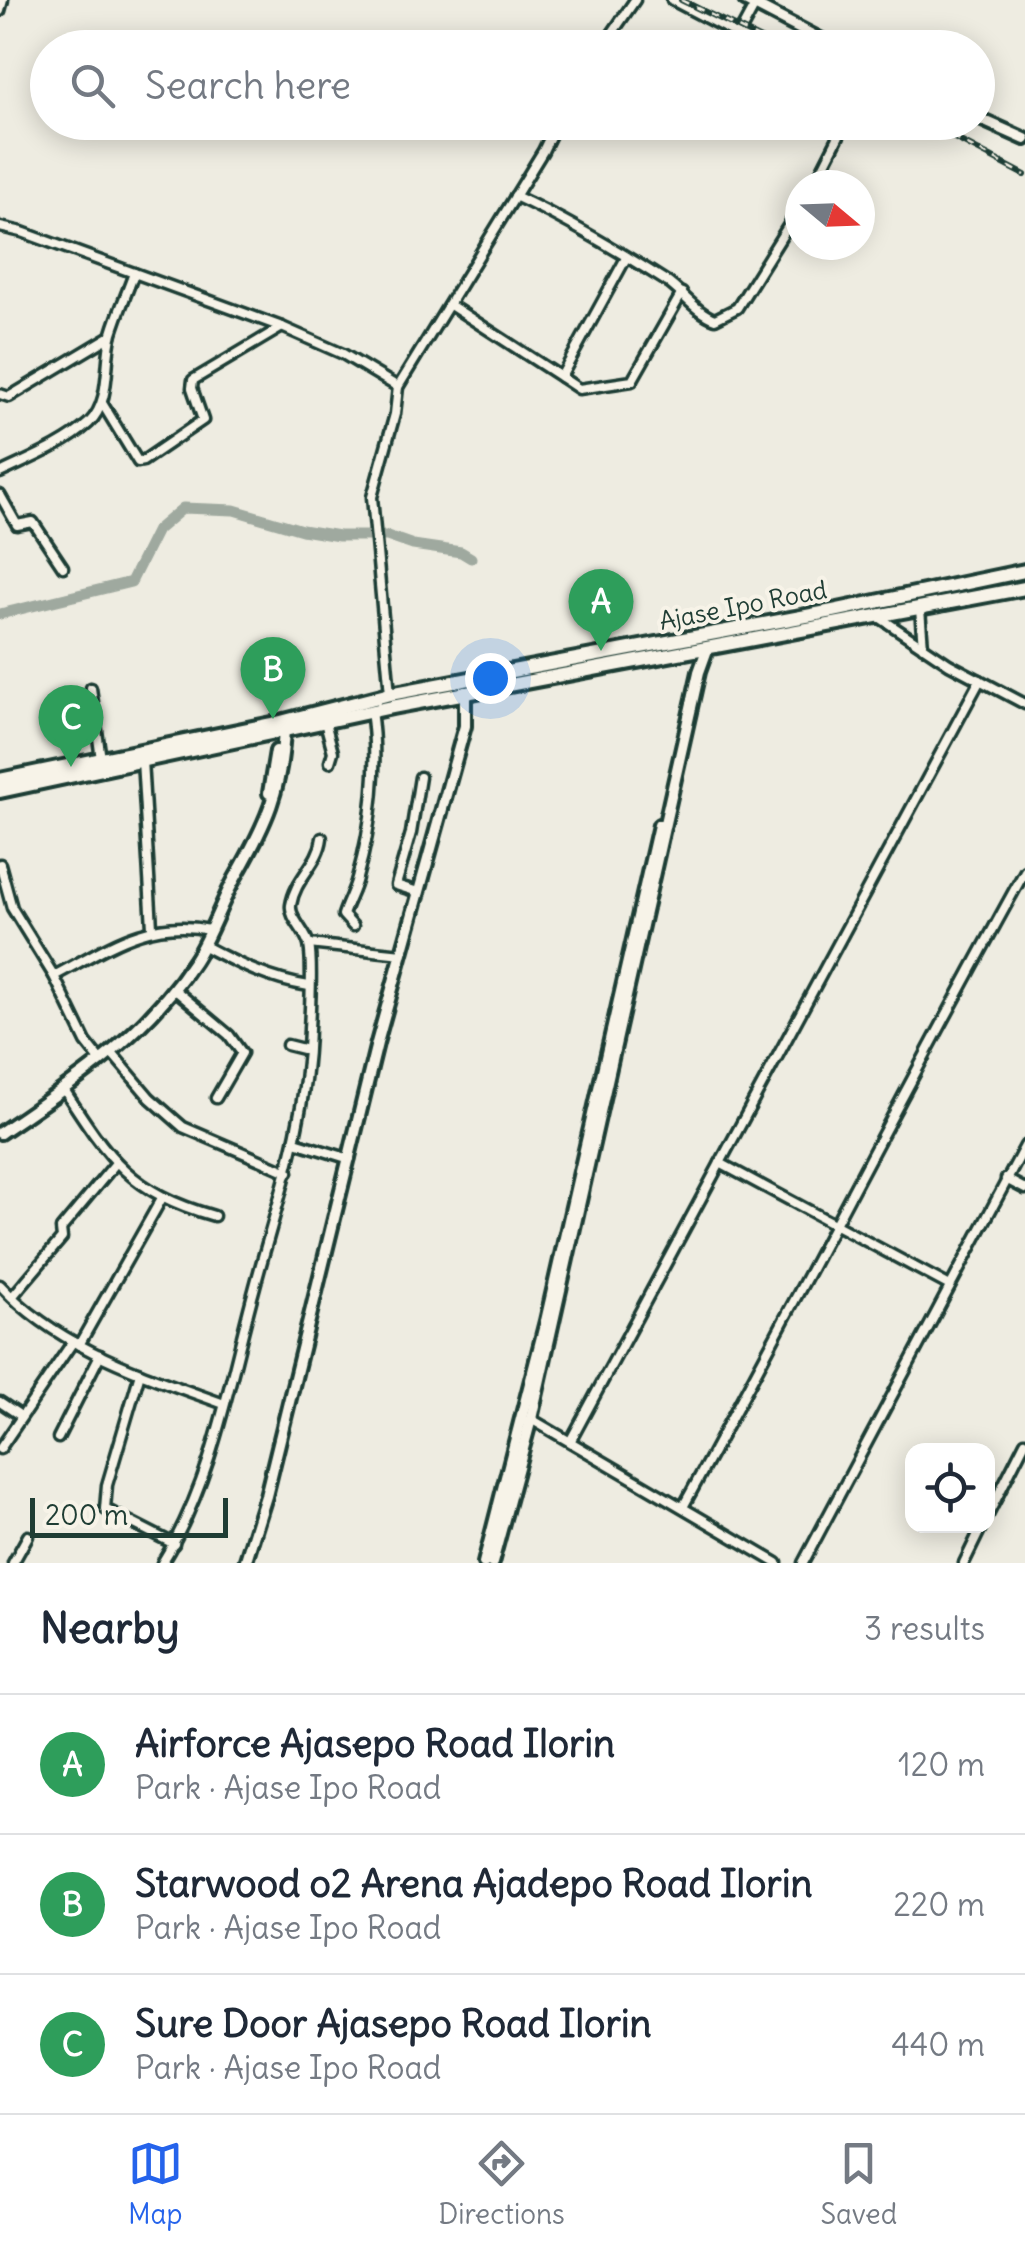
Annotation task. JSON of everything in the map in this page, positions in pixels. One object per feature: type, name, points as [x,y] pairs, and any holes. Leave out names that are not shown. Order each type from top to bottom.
[{"type":"highway","name":"Ajase Ipo Road","points":[[0,792],[390,700],[1025,571]]},
{"type":"highway","name":"Ajase Ipo Road","points":[[0,780],[325,722],[371,711],[390,700],[465,692],[1025,588]]},
{"type":"street","points":[[0,11],[3,0]]},
{"type":"street","points":[[614,30],[635,0]]},
{"type":"street","points":[[672,0],[729,30]]},
{"type":"street","points":[[741,30],[750,2],[803,30]]},
{"type":"street","points":[[995,126],[1025,139]]},
{"type":"street","points":[[390,700],[372,497],[395,414],[398,388],[547,140]]},
{"type":"street","points":[[822,170],[837,140]]},
{"type":"street","points":[[515,196],[575,226],[682,292],[709,318],[719,318],[737,308],[785,231]]},
{"type":"street","points":[[0,227],[282,327],[343,354],[398,388]]},
{"type":"street","points":[[561,377],[626,258]]},
{"type":"street","points":[[0,474],[88,423],[102,403],[111,336],[134,273]]},
{"type":"street","points":[[450,305],[578,389],[632,381],[682,292]]},
{"type":"street","points":[[102,403],[130,453],[138,462],[143,461],[203,420],[193,380],[282,327]]},
{"type":"street","points":[[0,394],[10,398],[111,336]]},
{"type":"street","points":[[0,494],[18,525],[33,522],[63,566]]},
{"type":"street","points":[[920,609],[923,647]]},
{"type":"street","points":[[879,617],[923,647],[1025,704]]},
{"type":"street","points":[[492,1563],[698,672],[708,646]]},
{"type":"street","points":[[484,1563],[527,1421],[694,676],[696,662],[690,650]]},
{"type":"street","points":[[570,1440],[980,680]]},
{"type":"street","points":[[90,688],[101,759]]},
{"type":"street","points":[[245,1563],[266,1496],[314,1290],[465,726],[465,692]]},
{"type":"street","points":[[353,926],[343,915],[359,872],[369,808],[376,745],[371,711]]},
{"type":"street","points":[[325,722],[331,742],[330,762]]},
{"type":"street","points":[[0,1133],[125,1042],[174,988],[204,946],[249,856],[269,792],[281,727]]},
{"type":"street","points":[[142,760],[152,927]]},
{"type":"street","points":[[418,892],[396,885],[420,778]]},
{"type":"street","points":[[162,1563],[197,1499],[288,1172],[308,1050],[309,986],[309,944],[290,913],[298,882],[317,859],[322,838]]},
{"type":"street","points":[[0,864],[12,908],[54,976],[86,1042],[101,1061]]},
{"type":"street","points":[[682,1507],[1025,871]]},
{"type":"street","points":[[54,976],[152,927],[192,926],[210,930]]},
{"type":"street","points":[[309,944],[402,954]]},
{"type":"street","points":[[204,946],[244,967],[309,986]]},
{"type":"street","points":[[174,988],[229,1036],[242,1053],[216,1098]]},
{"type":"street","points":[[287,1045],[308,1050]]},
{"type":"street","points":[[111,1052],[150,1098],[184,1127],[288,1172]]},
{"type":"street","points":[[63,1088],[115,1164],[162,1198],[214,1216]]},
{"type":"street","points":[[294,1142],[350,1159]]},
{"type":"street","points":[[803,1563],[1025,1146]]},
{"type":"street","points":[[720,1163],[950,1286]]},
{"type":"street","points":[[12,1297],[62,1238],[61,1230],[115,1164]]},
{"type":"street","points":[[1006,1179],[1025,1189]]},
{"type":"street","points":[[0,1449],[75,1344],[162,1198]]},
{"type":"street","points":[[0,1284],[75,1344],[224,1404]]},
{"type":"street","points":[[58,1438],[100,1355]]},
{"type":"street","points":[[140,1373],[107,1485],[104,1509],[174,1544]]},
{"type":"street","points":[[0,1402],[21,1416]]},
{"type":"street","points":[[527,1421],[570,1440],[777,1563]]},
{"type":"street","points":[[995,1501],[1025,1442]]},
{"type":"street","points":[[964,1563],[979,1533]]},
{"type":"street","points":[[13,1563],[28,1536]]},
{"type":"waterway","points":[[0,614],[131,582],[157,530],[183,508],[234,510],[302,530],[339,536],[387,536],[413,545],[461,552],[471,558]]},
{"type":"railway","points":[[681,0],[742,30]]},
{"type":"railway","points":[[958,140],[1025,175]]},
{"type":"place","name":"Airforce Ajasepo Road Ilorin","points":[[601,651]]},
{"type":"place","name":"Starwood o2 Arena Ajadepo Road Ilorin","points":[[273,719]]},
{"type":"place","name":"Sure Door Ajasepo Road Ilorin","points":[[71,767]]}]
